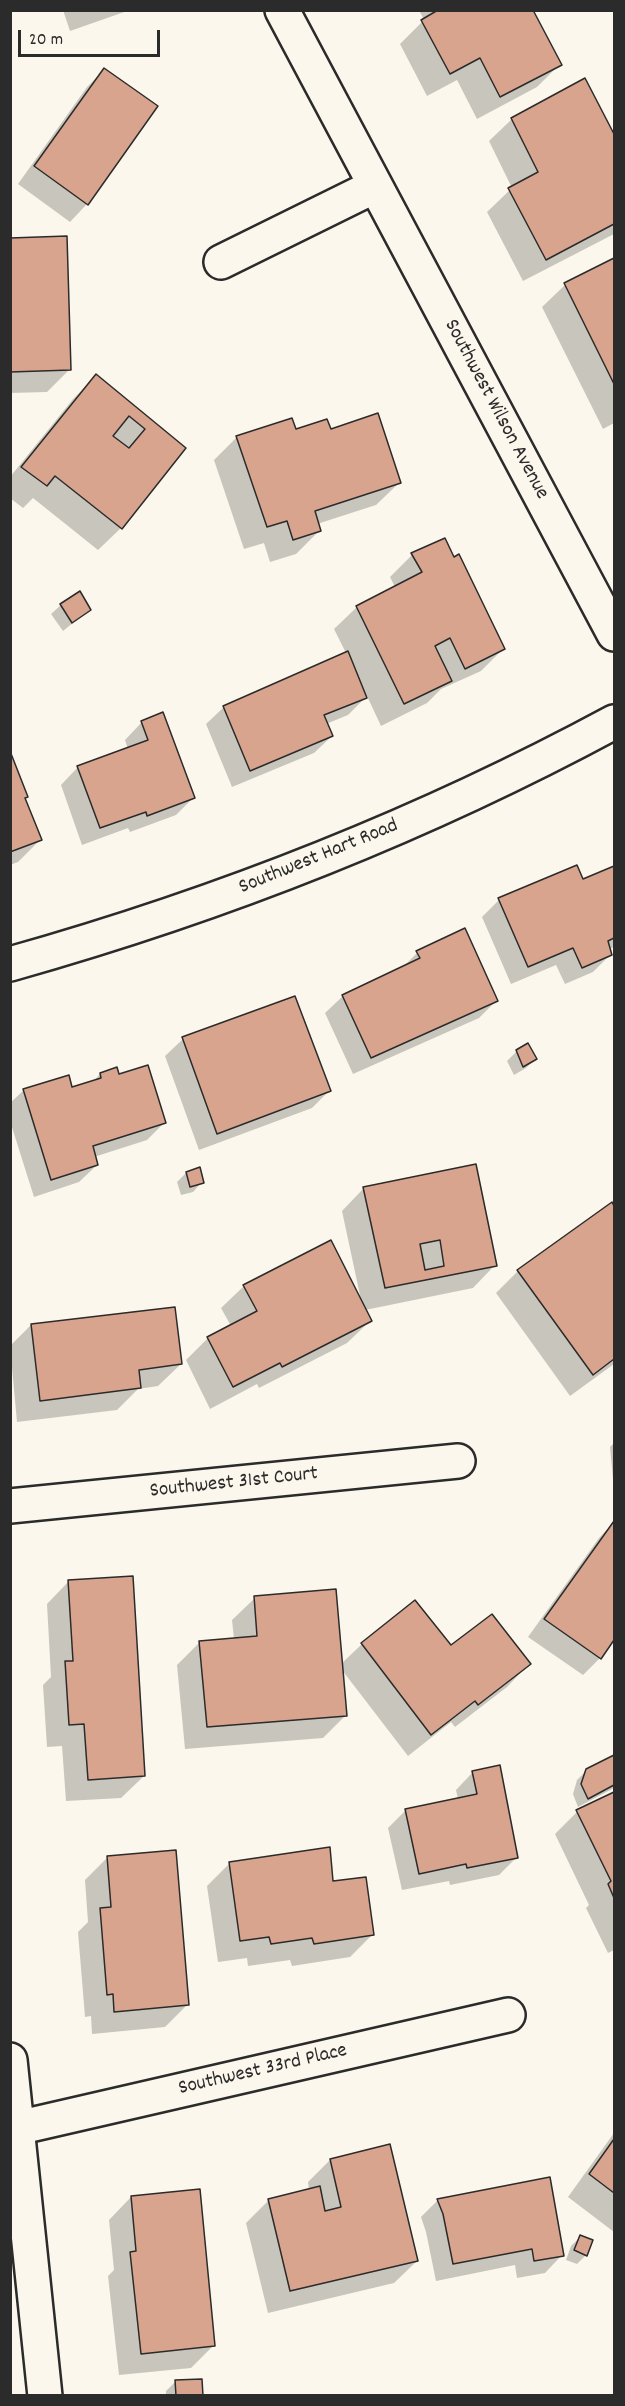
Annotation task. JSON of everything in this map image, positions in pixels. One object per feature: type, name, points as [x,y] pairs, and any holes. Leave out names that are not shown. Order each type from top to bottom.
[{"type":"street","name":"Southwest Wilson Avenue","points":[[282,10],[615,634]]},
{"type":"street","points":[[221,262],[375,186]]},
{"type":"street","name":"Southwest Hart Road","points":[[10,964],[98,939],[266,882],[425,815],[615,722]]},
{"type":"street","name":"Southwest 31st Court","points":[[10,1506],[458,1461]]},
{"type":"street","name":"Southwest 33rd Place","points":[[17,2128],[508,2015]]},
{"type":"street","points":[[10,2060],[45,2396]]},
{"type":"building","points":[[438,10],[533,10],[562,65],[500,97],[480,58],[450,74],[421,20]]},
{"type":"building","points":[[104,68],[158,106],[88,205],[34,166]]},
{"type":"building","points":[[585,78],[614,134],[614,224],[546,260],[508,188],[538,172],[511,118]]},
{"type":"building","points":[[67,236],[71,370],[10,372],[10,238]]},
{"type":"building","points":[[614,258],[614,384],[564,283]]},
{"type":"building","points":[[96,374],[186,448],[122,529],[55,476],[47,486],[21,467]],"holes":[[[129,416],[145,429],[129,448],[113,436]]]},
{"type":"building","points":[[378,413],[401,483],[315,511],[321,531],[293,540],[287,521],[267,527],[236,436],[292,418],[296,429],[327,419],[331,429]]},
{"type":"building","points":[[445,538],[454,557],[459,554],[505,649],[465,669],[450,638],[435,646],[452,681],[404,704],[356,606],[422,572],[411,553]]},
{"type":"building","points":[[80,591],[91,610],[72,623],[60,604]]},
{"type":"building","points":[[348,651],[367,698],[324,715],[333,736],[250,771],[223,706]]},
{"type":"building","points":[[163,712],[195,798],[147,816],[146,812],[100,828],[77,766],[148,740],[141,721]]},
{"type":"building","points":[[10,751],[42,840],[10,852]]},
{"type":"building","points":[[577,865],[583,879],[614,866],[614,938],[608,941],[612,955],[582,968],[573,948],[528,967],[498,898]]},
{"type":"building","points":[[465,928],[498,1001],[371,1058],[342,995],[420,958],[416,951]]},
{"type":"building","points":[[295,996],[331,1091],[217,1134],[182,1037]]},
{"type":"building","points":[[528,1043],[537,1059],[523,1067],[516,1050]]},
{"type":"building","points":[[148,1065],[166,1123],[93,1146],[98,1165],[51,1180],[23,1089],[69,1075],[72,1087],[101,1078],[100,1073],[117,1067],[119,1074]]},
{"type":"building","points":[[476,1164],[497,1266],[385,1288],[363,1187]],"holes":[[[440,1240],[444,1266],[425,1270],[420,1244]]]},
{"type":"building","points":[[200,1167],[204,1183],[190,1187],[186,1172]]},
{"type":"building","points":[[612,1202],[614,1206],[614,1359],[593,1375],[517,1270]]},
{"type":"building","points":[[331,1240],[372,1321],[282,1367],[280,1363],[233,1387],[207,1337],[257,1311],[243,1285]]},
{"type":"building","points":[[175,1307],[182,1364],[139,1370],[141,1388],[40,1401],[31,1324]]},
{"type":"building","points":[[614,1521],[614,1640],[601,1659],[544,1619]]},
{"type":"building","points":[[133,1576],[145,1776],[88,1780],[84,1724],[69,1725],[65,1661],[73,1661],[68,1580]]},
{"type":"building","points":[[336,1589],[347,1716],[207,1727],[199,1641],[257,1636],[254,1596]]},
{"type":"building","points":[[415,1600],[451,1645],[492,1614],[531,1664],[478,1705],[475,1701],[431,1735],[361,1643]]},
{"type":"building","points":[[614,1755],[614,1785],[588,1799],[581,1784],[586,1769]]},
{"type":"building","points":[[500,1765],[518,1858],[467,1868],[466,1864],[419,1874],[405,1809],[477,1794],[472,1771]]},
{"type":"building","points":[[614,1792],[614,1898],[608,1884],[611,1881],[576,1810]]},
{"type":"building","points":[[330,1847],[333,1881],[366,1877],[374,1935],[314,1944],[312,1938],[271,1944],[269,1937],[240,1941],[229,1862]]},
{"type":"building","points":[[176,1850],[189,2005],[114,2012],[113,1994],[107,1995],[100,1908],[111,1907],[107,1856]]},
{"type":"building","points":[[614,2139],[614,2193],[589,2174]]},
{"type":"building","points":[[390,2144],[418,2261],[290,2291],[268,2199],[320,2186],[325,2211],[341,2207],[330,2159]]},
{"type":"building","points":[[550,2177],[564,2256],[534,2261],[532,2249],[453,2264],[443,2214],[437,2199]]},
{"type":"building","points":[[200,2189],[215,2346],[141,2354],[130,2252],[136,2251],[131,2196]]},
{"type":"building","points":[[580,2235],[593,2240],[587,2256],[574,2250]]},
{"type":"building","points":[[202,2379],[203,2396],[176,2396],[175,2380]]}]
